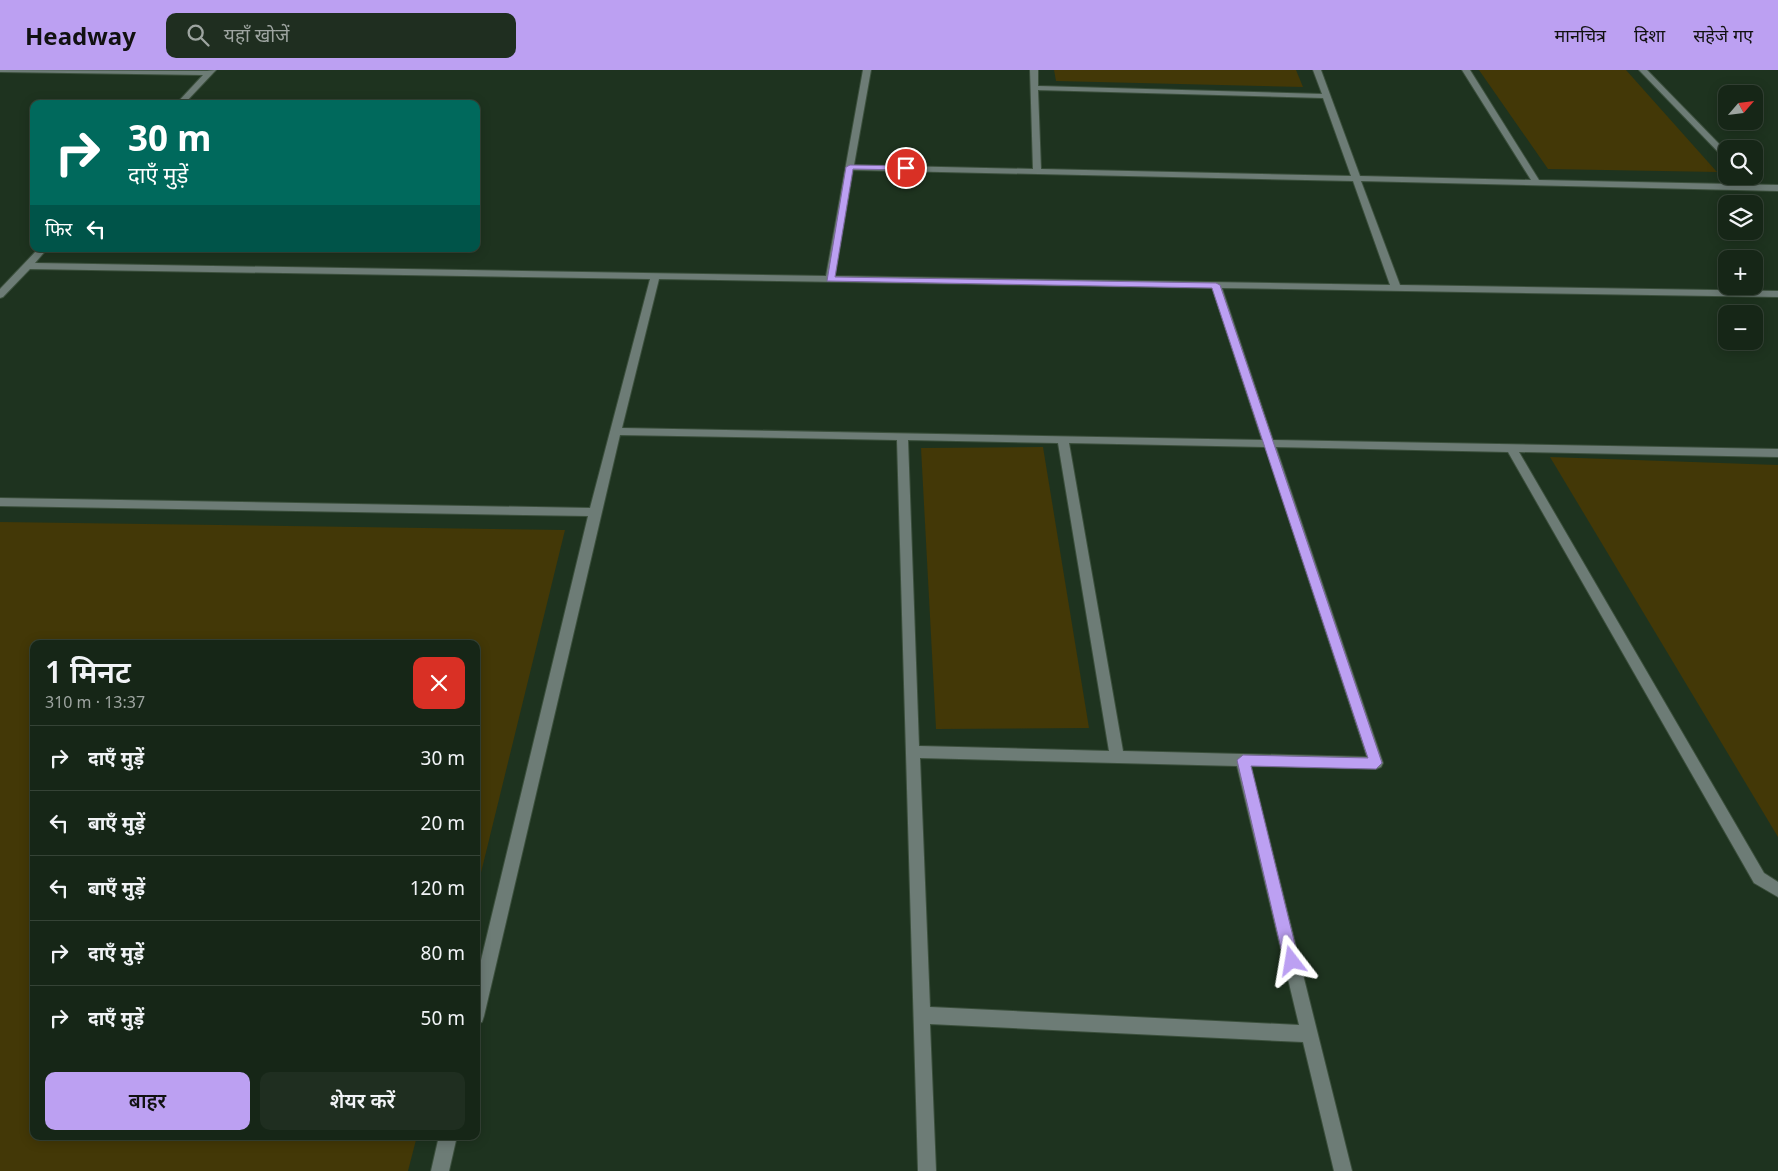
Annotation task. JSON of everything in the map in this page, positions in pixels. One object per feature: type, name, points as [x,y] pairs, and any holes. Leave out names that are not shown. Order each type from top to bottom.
[{"type":"street","points":[[0,70],[210,72]]},
{"type":"street","points":[[830,279],[866,70]]},
{"type":"street","points":[[1034,70],[1037,171]]},
{"type":"street","points":[[1317,70],[1396,288]]},
{"type":"street","points":[[1466,70],[1536,182]]},
{"type":"street","points":[[1643,70],[1718,147]]},
{"type":"street","points":[[184,100],[210,72]]},
{"type":"street","points":[[1035,88],[1327,96]]},
{"type":"street","points":[[850,167],[1778,188]]},
{"type":"street","points":[[0,294],[40,252]]},
{"type":"street","points":[[27,266],[1778,294]]},
{"type":"street","points":[[480,999],[595,512],[656,276]]},
{"type":"street","points":[[913,752],[1376,763],[1216,285]]},
{"type":"street","points":[[616,431],[1778,454]]},
{"type":"street","points":[[902,437],[927,1171]]},
{"type":"street","points":[[1063,440],[1117,758]]},
{"type":"street","points":[[1512,448],[1759,878],[1778,890]]},
{"type":"street","points":[[0,502],[595,512]]},
{"type":"street","points":[[1243,760],[1343,1171]]},
{"type":"street","points":[[921,1015],[1309,1034]]},
{"type":"street","points":[[440,1171],[447,1140]]},
{"type":"shaded area","points":[[1054,70],[1296,70],[1303,87],[1056,81]]},
{"type":"shaded area","points":[[1479,70],[1626,70],[1717,172],[1548,169]]},
{"type":"shaded area","points":[[1043,447],[1089,728],[936,729],[921,448]]},
{"type":"shaded area","points":[[1550,457],[1778,465],[1778,837]]},
{"type":"shaded area","points":[[0,522],[565,530],[480,877],[480,640],[30,640],[30,1140],[416,1140],[408,1171],[0,1171]]},
{"type":"route","points":[[906,168],[850,167],[830,279],[1216,285],[1376,763],[1243,760],[1292,961]]}]
